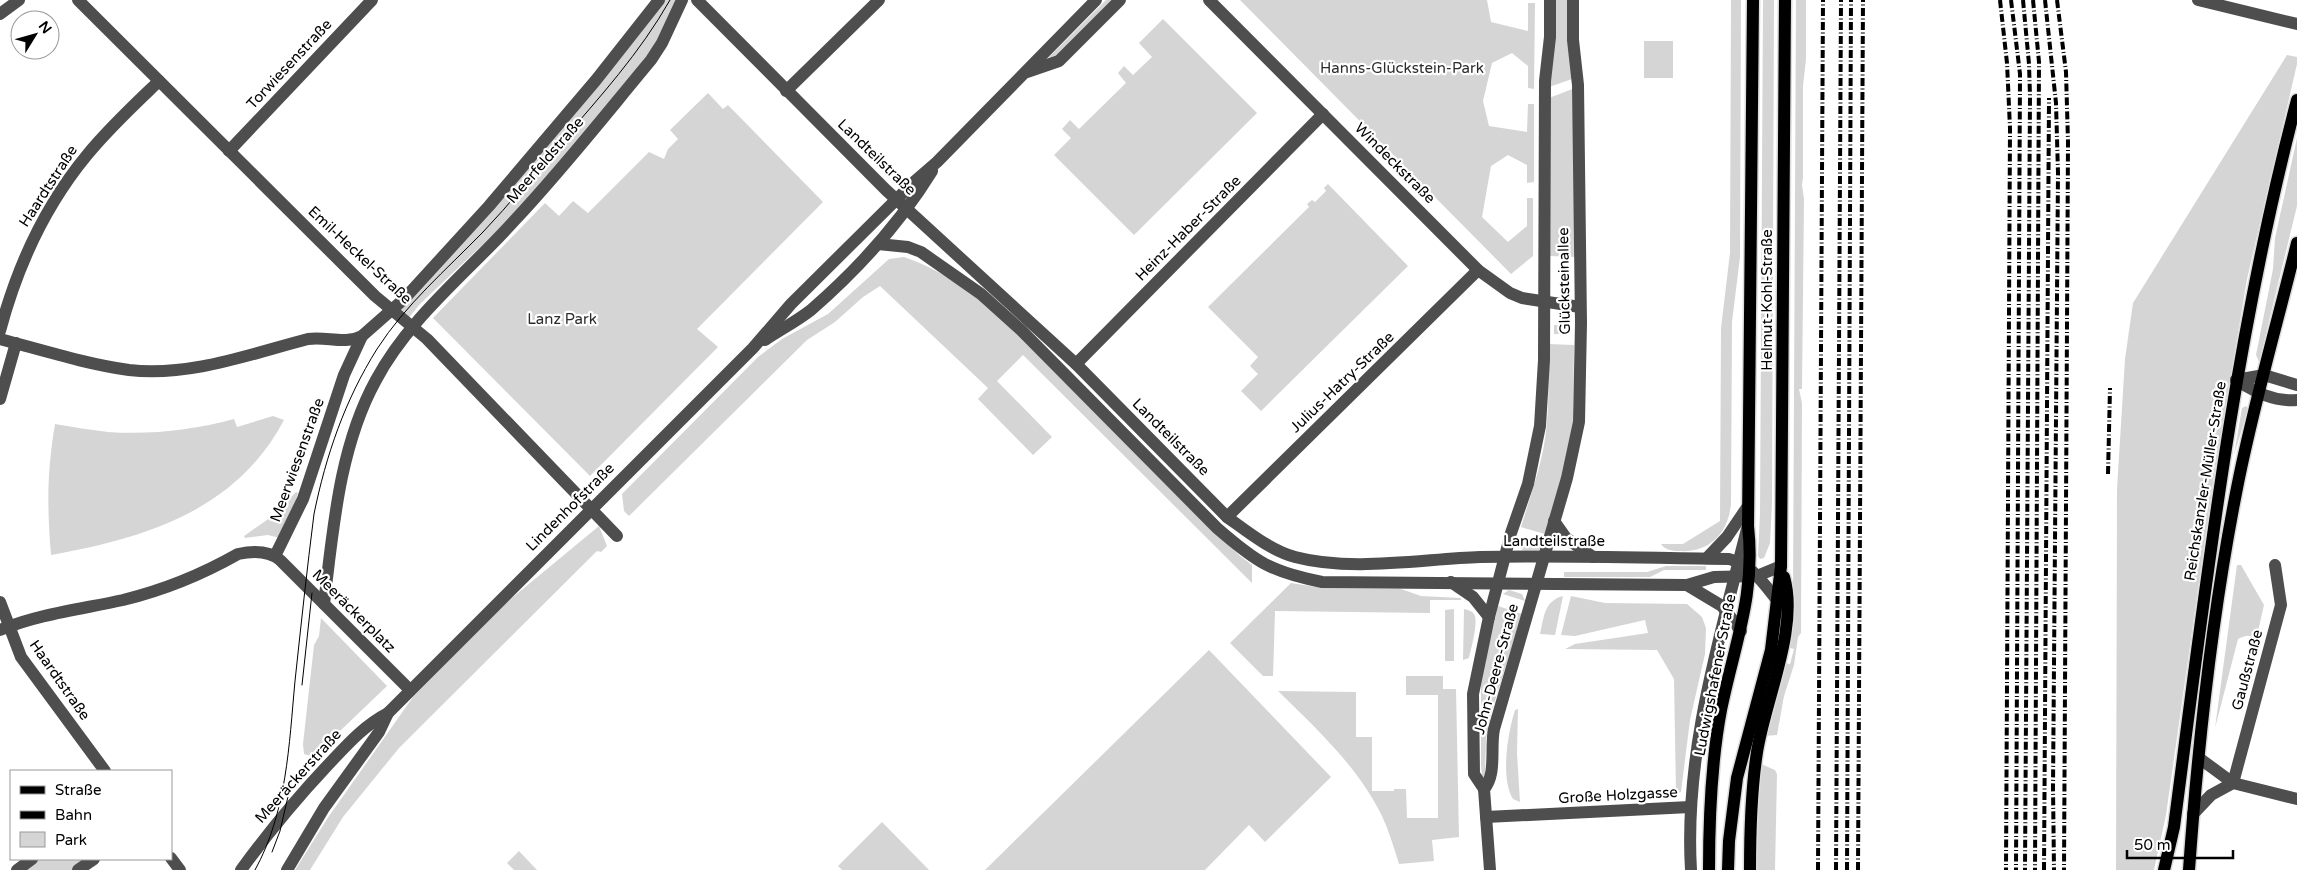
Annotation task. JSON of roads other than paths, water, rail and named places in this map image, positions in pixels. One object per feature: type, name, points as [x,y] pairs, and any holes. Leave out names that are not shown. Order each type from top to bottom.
[{"type":"main road","name":"Helmut-Kohl-Straße","points":[[1752,574],[1748,506],[1753,0]]},
{"type":"main road","name":"Helmut-Kohl-Straße","points":[[1777,600],[1781,566],[1785,0]]},
{"type":"main road","name":"Reichskanzler-Müller-Straße","points":[[2164,870],[2174,827],[2211,542],[2236,380],[2261,250],[2297,100]]},
{"type":"main road","name":"Reichskanzler-Müller-Straße","points":[[2189,870],[2199,758],[2226,544],[2237,487],[2297,243]]},
{"type":"main road","points":[[1750,870],[1750,813],[1757,750],[1782,649],[1788,600],[1781,566]]},
{"type":"main road","name":"Ludwigshafener Straße","points":[[1710,870],[1709,824],[1715,744],[1721,709],[1741,631],[1752,574]]},
{"type":"main road","points":[[1728,870],[1729,841],[1737,778],[1771,650],[1777,600]]},
{"type":"street","points":[[0,14],[19,0]]},
{"type":"street","name":"Emil-Heckel-Straße","points":[[78,0],[390,311],[413,326],[618,536]]},
{"type":"street","name":"Torwiesenstraße","points":[[229,151],[372,0]]},
{"type":"street","name":"Meerfeldstraße","points":[[390,311],[404,299],[496,198],[596,80],[659,0]]},
{"type":"street","name":"Meerfeldstraße","points":[[413,326],[515,220],[632,83],[662,43],[682,0]]},
{"type":"street","name":"Landteilstraße","points":[[697,0],[786,91],[897,199],[1076,364],[1227,517],[1251,535],[1277,550],[1295,557],[1320,561],[1411,563],[1434,560],[1542,557],[1707,558],[1738,561],[1777,600]]},
{"type":"street","points":[[786,91],[879,0]]},
{"type":"street","name":"Lindenhofstraße","points":[[410,690],[753,348],[791,304],[937,162],[1096,0]]},
{"type":"street","name":"Lindenhofstraße","points":[[1025,73],[1059,62],[1120,0]]},
{"type":"street","name":"Windeckstraße","points":[[1209,0],[1478,270],[1510,293],[1522,298],[1544,303],[1580,307]]},
{"type":"street","name":"Glücksteinallee","points":[[1506,558],[1537,446],[1543,384],[1545,81],[1550,37],[1550,0]]},
{"type":"street","name":"Glücksteinallee","points":[[1542,557],[1571,462],[1579,422],[1578,85],[1573,40],[1573,0]]},
{"type":"street","points":[[2198,0],[2297,24]]},
{"type":"street","name":"Haardtstraße","points":[[0,331],[26,252],[54,201],[97,143],[159,81]]},
{"type":"street","name":"Heinz-Haber-Straße","points":[[1076,364],[1323,114]]},
{"type":"street","name":"Lindenhofstraße","points":[[753,348],[810,311],[878,244],[908,209],[937,162]]},
{"type":"street","name":"Landteilstraße","points":[[878,244],[908,247],[921,252],[981,294],[1021,330],[1218,528],[1246,553],[1276,571],[1322,582],[1687,585],[1714,577],[1734,577],[1781,566]]},
{"type":"street","name":"Julius-Hatry-Straße","points":[[1227,517],[1478,270]]},
{"type":"street","name":"Meerwiesenstraße","points":[[275,556],[303,499],[344,375],[362,336],[390,311]]},
{"type":"street","points":[[324,604],[342,479],[357,426],[375,382],[391,354],[413,326]]},
{"type":"street","points":[[0,339],[106,366],[130,370],[157,371],[200,367],[308,339],[326,338],[346,341],[362,336]]},
{"type":"street","points":[[0,399],[16,343]]},
{"type":"street","points":[[2236,380],[2264,375],[2297,385]]},
{"type":"street","points":[[2236,380],[2259,394],[2277,399],[2297,400]]},
{"type":"street","points":[[1707,558],[1727,537],[1748,506]]},
{"type":"street","points":[[1554,521],[1566,538],[1594,558]]},
{"type":"street","points":[[1690,808],[1702,712],[1748,526]]},
{"type":"street","points":[[4,628],[21,622],[146,594],[187,580],[238,554],[247,552],[265,553],[275,556]]},
{"type":"street","name":"Meeräckerplatz","points":[[275,556],[410,690]]},
{"type":"street","name":"John-Deere-Straße","points":[[1484,789],[1491,781],[1494,729],[1542,557]]},
{"type":"street","name":"John-Deere-Straße","points":[[1490,870],[1484,789],[1474,774],[1473,694],[1489,617],[1506,558]]},
{"type":"street","name":"Gaußstraße","points":[[2233,783],[2281,604],[2275,565]]},
{"type":"street","points":[[1451,582],[1473,597],[1489,617]]},
{"type":"street","points":[[1687,585],[1716,601],[1741,631]]},
{"type":"street","name":"Haardtstraße","points":[[0,602],[4,628],[21,657],[104,770]]},
{"type":"street","name":"Meeräckerstraße","points":[[287,870],[324,808],[379,732],[388,713],[410,690]]},
{"type":"street","name":"Meeräckerstraße","points":[[241,870],[274,825],[304,791],[369,723],[388,713]]},
{"type":"street","points":[[2199,758],[2233,783],[2297,799]]},
{"type":"street","points":[[2193,814],[2211,795],[2233,783]]},
{"type":"street","name":"Große Holzgasse","points":[[1486,817],[1690,808],[1691,870]]},
{"type":"street","points":[[172,859],[180,870]]},
{"type":"street","points":[[17,870],[31,860]]},
{"type":"street","points":[[78,870],[93,860]]},
{"type":"tram line","points":[[255,870],[266,848],[274,825],[285,778],[314,514],[331,449],[355,388],[388,333],[427,288],[493,221],[604,92],[646,38],[670,0]]},
{"type":"tram line","points":[[302,685],[312,593]]},
{"type":"tram line","points":[[272,852],[280,831],[293,775]]},
{"type":"railway","points":[[1818,870],[1823,0]]},
{"type":"railway","points":[[1836,870],[1841,0]]},
{"type":"railway","points":[[1847,870],[1851,0]]},
{"type":"railway","points":[[1858,870],[1863,0]]},
{"type":"railway","points":[[2000,0],[2007,63],[2010,128],[2006,870]]},
{"type":"railway","points":[[2011,0],[2020,74],[2016,870]]},
{"type":"railway","points":[[2023,0],[2030,96],[2025,870]]},
{"type":"railway","points":[[2033,0],[2039,62],[2035,870]]},
{"type":"railway","points":[[2045,0],[2056,103],[2058,173],[2054,870]]},
{"type":"railway","points":[[2057,0],[2066,72],[2068,142],[2064,870]]},
{"type":"railway","points":[[2044,870],[2049,98]]},
{"type":"railway","points":[[2108,474],[2110,388]]},
{"type":"park label","name":"Hanns-Glückstein-Park","points":[[1402,68]]},
{"type":"park label","name":"Lanz Park","points":[[562,319]]}]
